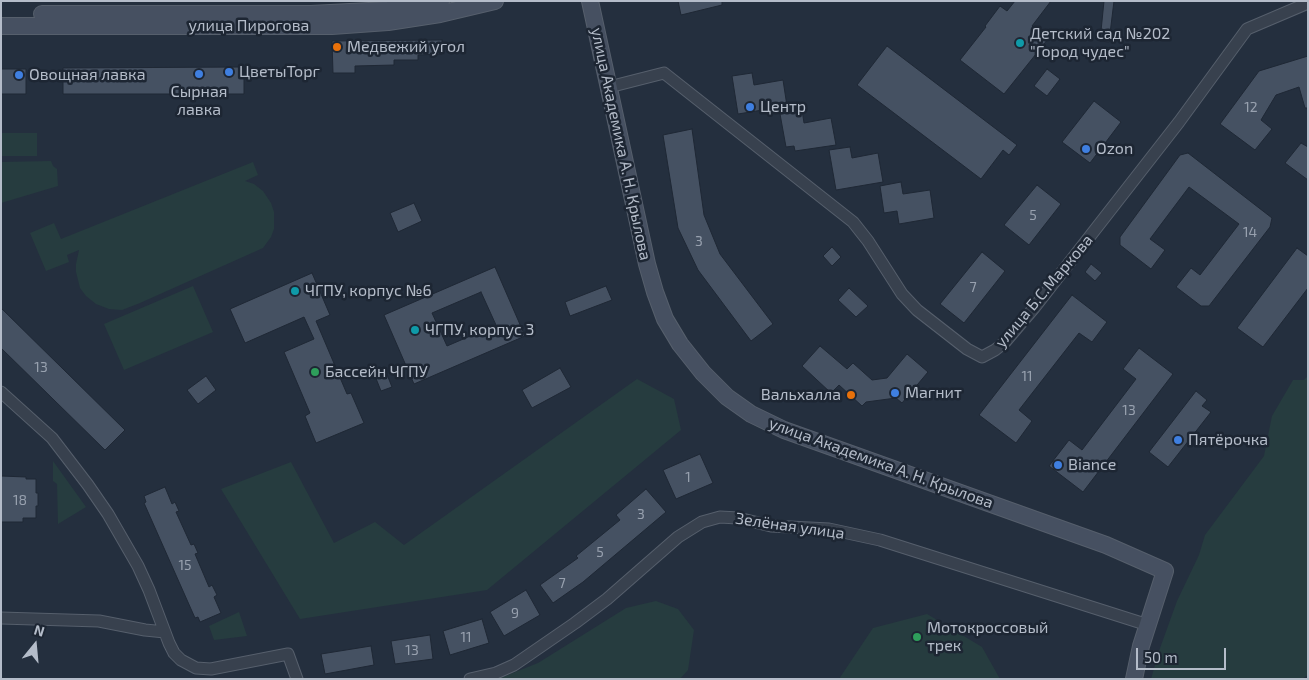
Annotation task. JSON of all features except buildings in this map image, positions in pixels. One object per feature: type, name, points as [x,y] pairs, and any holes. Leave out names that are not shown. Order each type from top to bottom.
[{"type":"main road","name":"улица Пирогова","points":[[1,26],[256,20],[311,14],[388,10],[441,1]]},
{"type":"main road","name":"улица Пирогова","points":[[1,14],[256,20],[332,26],[388,22],[440,14],[495,1]]},
{"type":"main road","name":"улица Академика А. Н. Крылова","points":[[590,1],[647,264],[655,292],[665,319],[680,344],[702,373],[727,397],[751,414],[784,430],[1106,545],[1165,571],[1141,646],[1134,679]]},
{"type":"street","name":"улица Б.С.Маркова","points":[[609,87],[664,73],[853,222],[868,241],[902,294],[917,310],[967,349],[982,357],[988,355],[1004,342],[1034,308],[1179,122],[1247,28],[1308,3]]},
{"type":"street","points":[[1,392],[52,438],[108,514],[138,566],[174,653],[196,668],[211,669],[288,654],[297,679]]},
{"type":"street","name":"Зелёная улица","points":[[470,679],[496,672],[514,664],[607,599],[678,537],[702,522],[720,518],[738,518],[771,526],[829,529],[880,540],[1148,624]]},
{"type":"street","points":[[1,618],[99,621],[165,632]]},
{"type":"green space","points":[[1,133],[37,133],[37,156],[1,156]]},
{"type":"green space","points":[[51,161],[57,169],[58,186],[1,203],[1,162]]},
{"type":"green space","points":[[253,162],[258,175],[245,181],[254,184],[263,191],[271,203],[274,212],[274,229],[263,248],[122,310],[109,309],[96,304],[80,288],[76,272],[79,250],[67,255],[69,262],[46,271],[30,233],[54,223],[61,239]]},
{"type":"green space","points":[[193,286],[213,332],[124,370],[104,324]]},
{"type":"green space","points":[[1308,376],[1308,675],[1302,679],[1151,679],[1177,601],[1199,555],[1205,535],[1264,456],[1272,416],[1293,380],[1304,380]]},
{"type":"green space","points":[[637,379],[674,399],[681,430],[487,590],[300,619],[221,489],[291,462],[334,543],[375,522],[404,545]]},
{"type":"green space","points":[[53,461],[86,507],[58,524],[57,484],[53,481]]},
{"type":"green space","points":[[656,601],[678,609],[694,630],[688,670],[680,679],[498,679],[538,663],[626,608]]},
{"type":"green space","points":[[239,612],[247,636],[214,640],[209,626]]},
{"type":"green space","name":"Мотокроссовый трек","points":[[927,614],[982,647],[1000,679],[839,679],[873,628]]},
{"type":"place","name":"Детский сад №202 \"Город чудес\"","points":[[1020,43]]},
{"type":"place","name":"Медвежий угол","points":[[337,47]]},
{"type":"place","name":"ЦветыТорг","points":[[229,72]]},
{"type":"place","name":"Сырная лавка","points":[[199,74]]},
{"type":"place","name":"Овощная лавка","points":[[19,75]]},
{"type":"place","name":"Центр","points":[[750,107]]},
{"type":"place","name":"Ozon","points":[[1086,149]]},
{"type":"place","name":"ЧГПУ, корпус №6","points":[[295,291]]},
{"type":"place","name":"ЧГПУ, корпус 3","points":[[415,330]]},
{"type":"place","name":"Бассейн ЧГПУ","points":[[315,372]]},
{"type":"place","name":"Магнит","points":[[895,393]]},
{"type":"place","name":"Вальхалла","points":[[851,395]]},
{"type":"place","name":"Пятёрочка","points":[[1178,440]]},
{"type":"place","name":"Biance","points":[[1058,465]]},
{"type":"place","name":"Мотокроссовый трек","points":[[917,637]]}]
